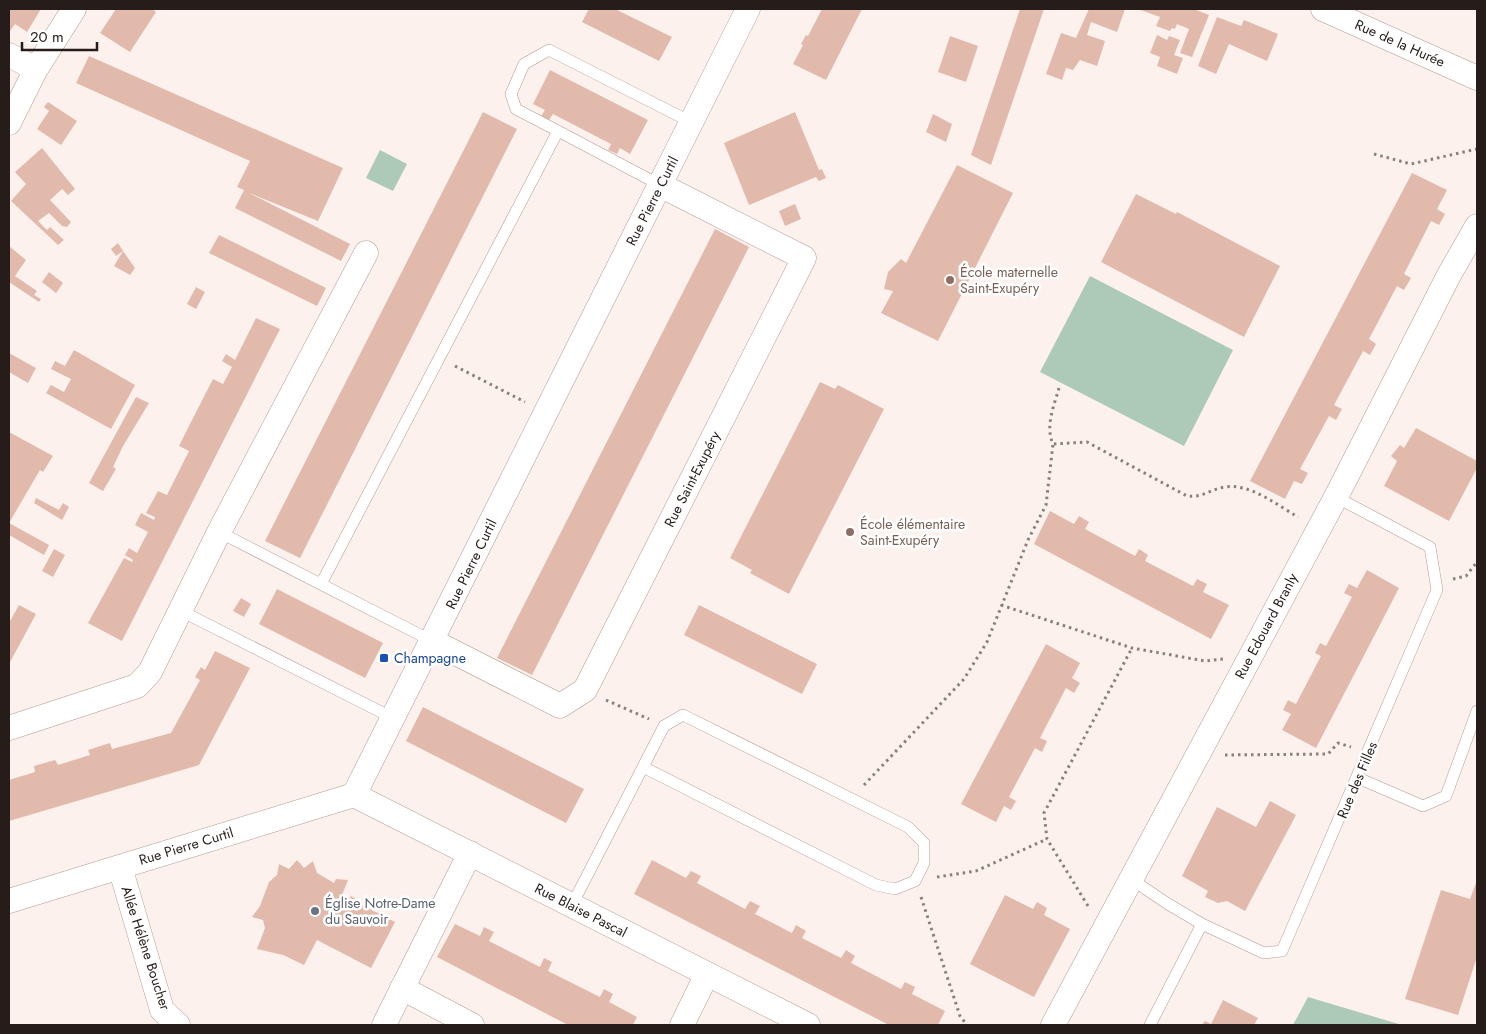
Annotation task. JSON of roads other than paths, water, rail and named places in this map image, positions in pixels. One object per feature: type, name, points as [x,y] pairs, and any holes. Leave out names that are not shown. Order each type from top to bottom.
[{"type":"street","points":[[9,123],[36,68],[74,9]]},
{"type":"street","name":"Rue Pierre Curtil","points":[[9,901],[354,795],[748,9]]},
{"type":"street","name":"Rue de la Hurée","points":[[1323,9],[1477,78]]},
{"type":"street","points":[[9,54],[36,68]]},
{"type":"street","name":"Rue Saint-Exupéry","points":[[432,642],[560,706],[585,690],[804,258],[660,185]]},
{"type":"street","name":"Rue Edouard Branly","points":[[1053,1025],[1336,497],[1445,284],[1477,226]]},
{"type":"street","points":[[9,728],[137,686],[150,672],[219,532],[366,253]]},
{"type":"street","name":"Rue Blaise Pascal","points":[[354,795],[808,1025]]},
{"type":"street","points":[[384,1025],[470,853]]},
{"type":"street","name":"Allée Hélène Boucher","points":[[120,867],[162,1010],[178,1025]]},
{"type":"street","points":[[682,1025],[707,974]]},
{"type":"street","points":[[402,988],[472,1025]]},
{"type":"lane","points":[[660,185],[516,109],[511,94],[524,64],[549,50],[691,122]]},
{"type":"lane","points":[[321,584],[558,131]]},
{"type":"lane","name":"Rue des Filles","points":[[1131,879],[1202,924],[1264,953],[1282,951],[1358,778],[1437,590],[1430,547],[1336,497]]},
{"type":"lane","points":[[219,532],[432,642]]},
{"type":"lane","points":[[181,610],[393,718]]},
{"type":"lane","points":[[1358,778],[1423,806],[1446,796],[1477,711]]},
{"type":"lane","points":[[572,905],[664,726],[683,715],[908,827],[924,843],[924,863],[915,881],[895,889],[876,885],[643,767]]},
{"type":"lane","points":[[1150,1025],[1202,924]]},
{"type":"place","name":"École maternelle Saint-Exupéry","points":[[950,280]]},
{"type":"place","name":"École élémentaire Saint-Exupéry","points":[[850,532]]},
{"type":"place","name":"Champagne","points":[[384,658]]},
{"type":"place","name":"Église Notre-Dame du Sauvoir","points":[[315,911]]}]
